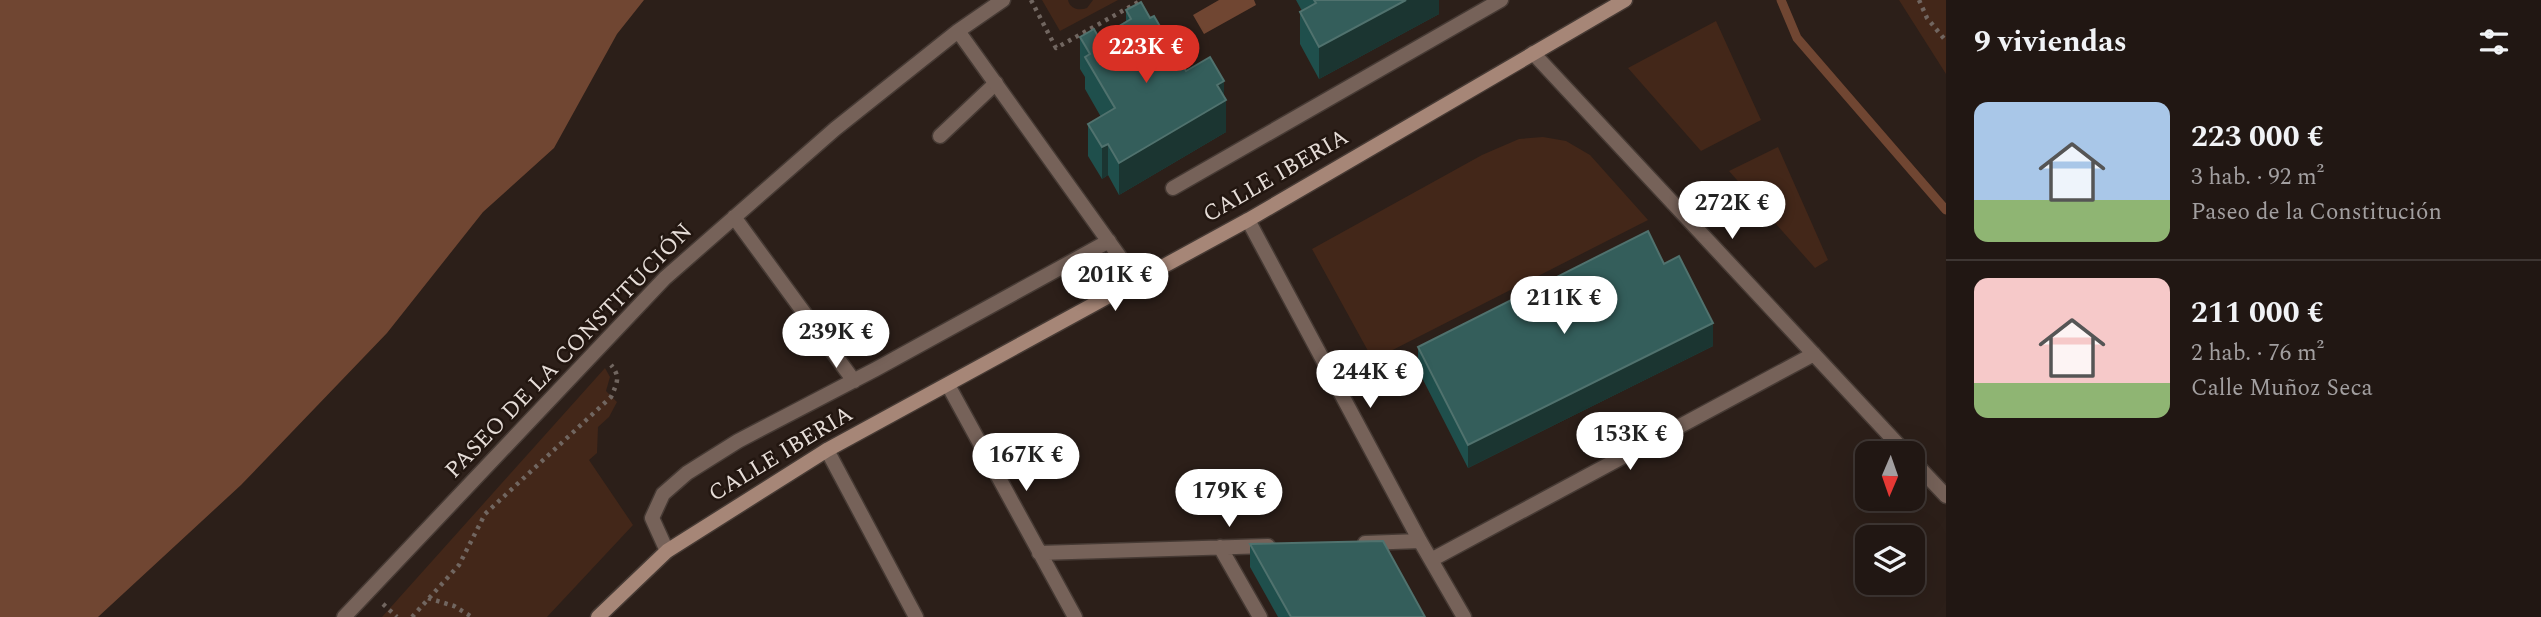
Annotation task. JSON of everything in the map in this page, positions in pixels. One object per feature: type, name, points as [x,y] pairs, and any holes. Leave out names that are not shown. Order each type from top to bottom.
[{"type":"main road","name":"CALLE IBERIA","points":[[598,617],[667,551],[827,450],[1248,219],[1625,0]]},
{"type":"street","name":"PASEO DE LA CONSTITUCIÓN","points":[[344,617],[665,278],[835,129],[958,31],[1003,0]]},
{"type":"street","points":[[1173,188],[1501,0]]},
{"type":"street","points":[[958,31],[1137,281]]},
{"type":"street","points":[[1533,53],[1895,441]]},
{"type":"street","points":[[940,136],[996,83]]},
{"type":"street","points":[[734,217],[854,381]]},
{"type":"street","points":[[1248,219],[1420,541],[1464,617]]},
{"type":"street","points":[[667,551],[652,518],[663,494],[687,473],[738,441],[1109,242]]},
{"type":"street","points":[[1431,560],[1814,354]]},
{"type":"street","points":[[948,385],[1075,617]]},
{"type":"street","points":[[827,450],[916,617]]},
{"type":"street","points":[[1925,474],[1946,496]]},
{"type":"street","points":[[1353,543],[1420,541]]},
{"type":"street","points":[[1039,553],[1286,545]]},
{"type":"street","points":[[1220,547],[1261,617]]},
{"type":"path","points":[[1031,0],[1056,48],[1142,0]]},
{"type":"path","points":[[1919,0],[1927,18],[1946,41]]},
{"type":"path","points":[[412,617],[459,565],[485,514],[611,397],[619,380],[618,373],[597,350]]},
{"type":"path","points":[[427,598],[454,606],[472,617]]},
{"type":"shaded area","points":[[0,0],[644,0],[617,34],[554,148],[483,212],[387,333],[241,485],[98,617],[0,617]]},
{"type":"shaded area","points":[[1042,0],[1068,0],[1073,7],[1081,9],[1087,8],[1093,0],[1118,0],[1060,31]]},
{"type":"shaded area","points":[[1219,0],[1254,0],[1256,5],[1204,34],[1193,15]]},
{"type":"shaded area","points":[[1899,0],[1946,0],[1946,74]]},
{"type":"shaded area","points":[[1716,21],[1761,120],[1701,151],[1628,68]]},
{"type":"shaded area","points":[[1543,137],[1566,141],[1590,155],[1648,220],[1373,360],[1312,249],[1482,155],[1519,139]]},
{"type":"shaded area","points":[[1778,147],[1828,260],[1815,268],[1729,171]]},
{"type":"shaded area","points":[[605,368],[610,377],[606,391],[617,402],[609,417],[598,427],[597,453],[589,460],[633,525],[547,617],[382,617]]},
{"type":"building","points":[[1314,0],[1406,0],[1319,47],[1300,12],[1316,3]]},
{"type":"building","points":[[1141,2],[1150,18],[1154,16],[1186,71],[1210,57],[1224,81],[1217,85],[1226,100],[1119,163],[1108,144],[1102,147],[1088,124],[1115,108],[1085,57],[1090,54],[1080,37],[1094,29],[1099,38],[1131,19],[1126,10]]},
{"type":"building","points":[[1648,231],[1664,264],[1679,256],[1713,323],[1468,445],[1418,347]]},
{"type":"building","points":[[1383,541],[1425,617],[1291,617],[1250,544]]},
{"type":"waterway","points":[[1781,0],[1797,38],[1946,210]]}]
